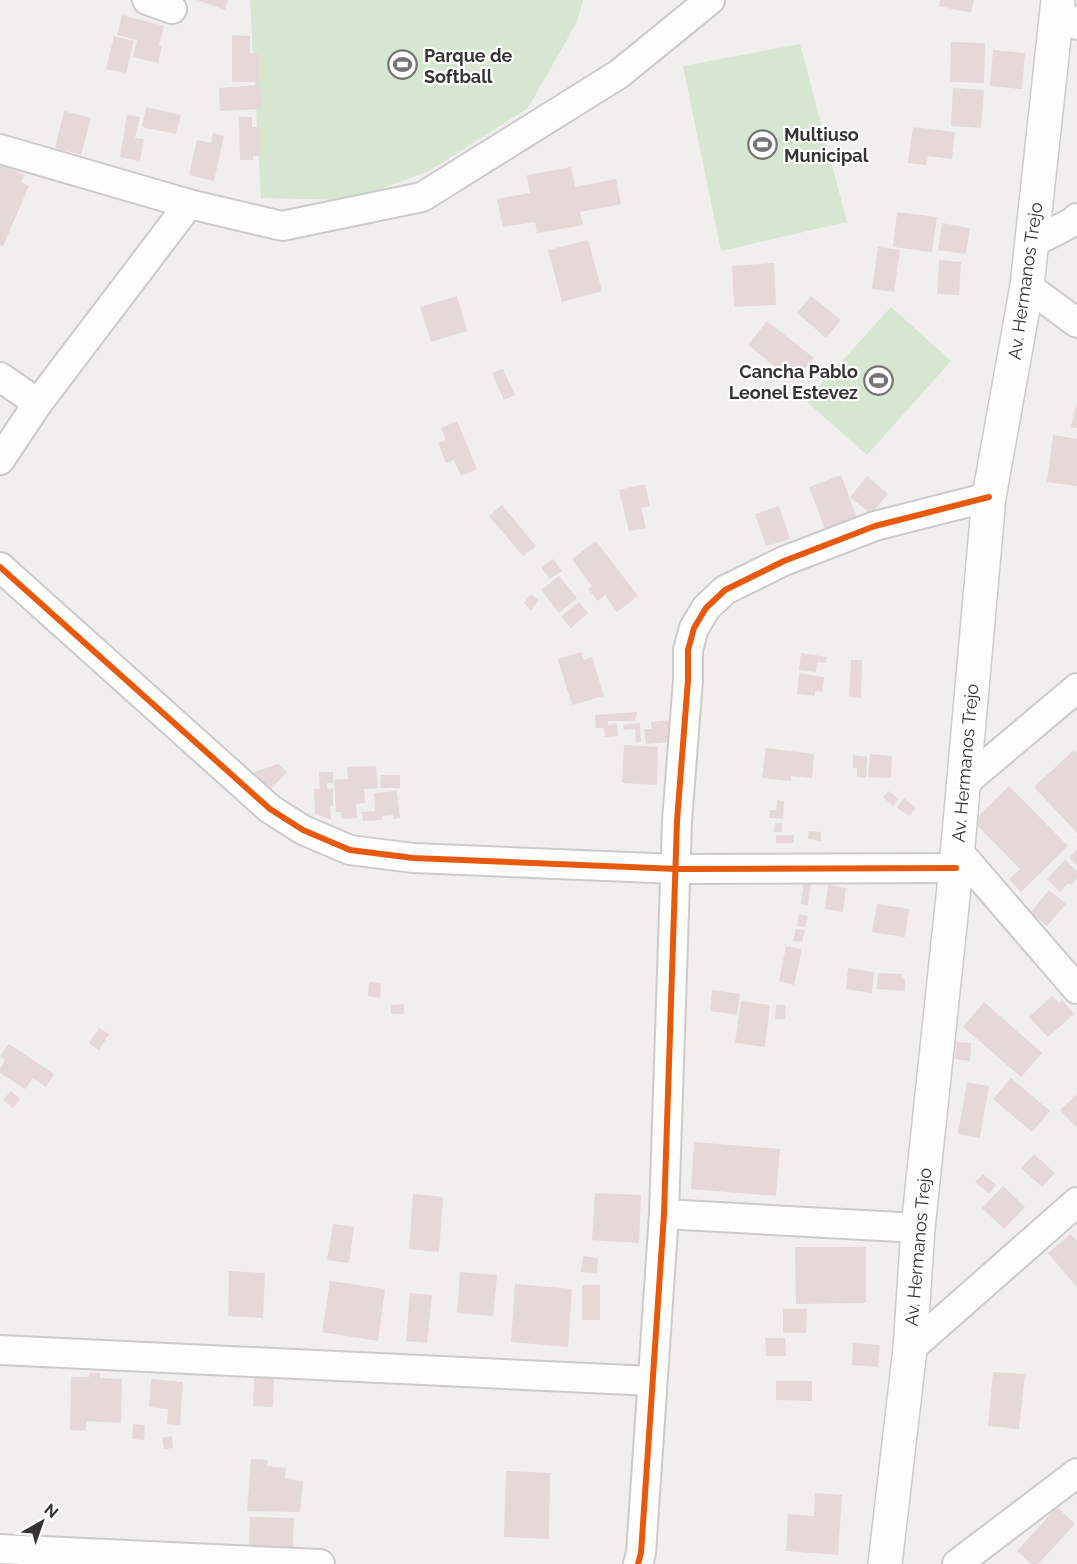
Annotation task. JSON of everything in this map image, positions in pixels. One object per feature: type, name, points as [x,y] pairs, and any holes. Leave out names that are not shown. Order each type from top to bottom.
[{"type":"main road","name":"Av. Hermanos Trejo","points":[[885,1564],[910,1349],[918,1228],[957,859],[989,496],[1027,286],[1064,12]]},
{"type":"street","points":[[0,150],[189,204],[282,226],[422,197],[619,74],[710,0]]},
{"type":"street","points":[[0,460],[38,403],[189,204]]},
{"type":"street","points":[[1032,243],[1077,218]]},
{"type":"street","points":[[1027,286],[1077,323]]},
{"type":"street","points":[[0,377],[38,403]]},
{"type":"street","points":[[638,1564],[641,1553],[664,1214],[677,821],[688,680],[688,650],[694,628],[706,608],[725,590],[794,557],[875,526],[989,496]]},
{"type":"street","points":[[0,567],[270,809],[303,830],[350,850],[413,858],[677,869],[957,859],[1077,989]]},
{"type":"street","points":[[963,784],[1077,688]]},
{"type":"street","points":[[910,1349],[1077,1202]]},
{"type":"street","points":[[664,1214],[918,1228]]},
{"type":"street","points":[[0,1350],[652,1382]]},
{"type":"street","points":[[957,1564],[1077,1473]]},
{"type":"street","points":[[0,1549],[320,1564]]},
{"type":"green space","name":"Parque de Softball","points":[[250,0],[583,0],[577,22],[528,108],[429,171],[351,200],[261,198]]},
{"type":"green space","name":"Multiuso Municipal","points":[[800,44],[847,222],[721,251],[683,66]]},
{"type":"green space","name":"Cancha Pablo Leonel Estevez","points":[[891,307],[951,361],[867,455],[806,401]]},
{"type":"building","points":[[197,0],[228,0],[225,10]]},
{"type":"building","points":[[940,0],[974,0],[971,13],[939,6]]},
{"type":"building","points":[[122,15],[164,26],[158,63],[133,57],[137,40],[117,35]]},
{"type":"building","points":[[232,35],[250,36],[250,53],[259,53],[259,82],[232,82]]},
{"type":"building","points":[[114,36],[134,41],[126,73],[106,69]]},
{"type":"building","points":[[951,42],[985,43],[984,83],[950,82]]},
{"type":"building","points":[[993,50],[1025,53],[1022,89],[990,86]]},
{"type":"building","points":[[260,85],[262,109],[220,111],[219,88]]},
{"type":"building","points":[[953,88],[984,90],[981,128],[951,126]]},
{"type":"building","points":[[146,107],[181,115],[176,134],[142,127]]},
{"type":"building","points":[[64,111],[91,118],[81,155],[55,148]]},
{"type":"building","points":[[127,115],[140,117],[135,138],[144,139],[140,161],[120,157]]},
{"type":"building","points":[[239,117],[252,117],[252,127],[259,127],[260,156],[253,156],[253,160],[240,160]]},
{"type":"building","points":[[913,127],[955,132],[952,159],[928,156],[926,165],[908,163]]},
{"type":"building","points":[[213,133],[224,136],[214,181],[189,175],[197,140],[211,143]]},
{"type":"building","points":[[0,165],[24,175],[21,182],[29,186],[3,246],[0,245]]},
{"type":"building","points":[[571,167],[575,187],[616,179],[621,204],[580,212],[583,225],[537,233],[535,222],[503,227],[497,199],[530,193],[527,175]]},
{"type":"building","points":[[897,212],[937,217],[932,252],[893,247]]},
{"type":"building","points":[[942,223],[970,228],[966,254],[938,250]]},
{"type":"building","points":[[588,240],[602,291],[562,302],[548,250]]},
{"type":"building","points":[[878,247],[900,250],[894,292],[872,289]]},
{"type":"building","points":[[939,260],[961,262],[959,295],[937,294]]},
{"type":"building","points":[[774,263],[776,305],[734,307],[732,266]]},
{"type":"building","points":[[457,296],[467,331],[431,342],[420,307]]},
{"type":"building","points":[[811,296],[841,320],[826,338],[797,313]]},
{"type":"building","points":[[767,321],[814,358],[794,382],[748,345]]},
{"type":"building","points":[[503,369],[515,395],[504,400],[492,373]]},
{"type":"building","points":[[1077,405],[1077,428],[1071,427]]},
{"type":"building","points":[[457,421],[477,469],[461,476],[454,460],[446,463],[438,443],[446,440],[441,428]]},
{"type":"building","points":[[1053,435],[1077,439],[1077,486],[1047,482]]},
{"type":"building","points":[[841,475],[857,518],[825,529],[809,487]]},
{"type":"building","points":[[867,476],[888,494],[871,514],[850,497]]},
{"type":"building","points":[[645,484],[650,506],[641,508],[646,528],[629,531],[619,490]]},
{"type":"building","points":[[502,505],[536,546],[523,556],[489,516]]},
{"type":"building","points":[[779,506],[790,539],[766,546],[755,514]]},
{"type":"building","points":[[596,541],[638,596],[617,612],[605,595],[598,601],[588,589],[592,586],[572,559]]},
{"type":"building","points":[[553,559],[562,571],[550,579],[541,567]]},
{"type":"building","points":[[559,576],[577,598],[559,613],[541,590]]},
{"type":"building","points":[[531,594],[539,600],[531,610],[524,603]]},
{"type":"building","points":[[579,602],[588,613],[571,628],[561,617]]},
{"type":"building","points":[[581,652],[584,660],[592,657],[604,696],[572,705],[558,659]]},
{"type":"building","points":[[801,653],[827,657],[826,663],[817,662],[816,672],[799,670]]},
{"type":"building","points":[[851,660],[862,660],[861,698],[849,697]]},
{"type":"building","points":[[799,673],[824,677],[822,692],[815,691],[815,696],[797,694]]},
{"type":"building","points":[[637,712],[635,721],[608,721],[608,725],[617,724],[618,736],[605,737],[604,728],[596,728],[595,715]]},
{"type":"building","points":[[681,719],[683,741],[646,744],[644,729],[652,729],[651,722]]},
{"type":"building","points":[[640,723],[641,742],[636,742],[635,729],[624,730],[623,725]]},
{"type":"building","points":[[624,745],[658,747],[657,785],[622,783]]},
{"type":"building","points":[[766,748],[814,754],[812,778],[791,776],[791,781],[762,778]]},
{"type":"building","points":[[1074,750],[1077,754],[1077,833],[1034,787]]},
{"type":"building","points":[[870,754],[892,756],[891,778],[868,777]]},
{"type":"building","points":[[853,755],[867,757],[866,778],[857,777],[857,768],[853,768]]},
{"type":"building","points":[[278,764],[287,772],[270,790],[252,773]]},
{"type":"building","points":[[376,766],[378,788],[364,789],[365,803],[356,804],[357,818],[342,819],[341,812],[336,812],[334,780],[348,779],[347,767]]},
{"type":"building","points":[[319,772],[333,772],[333,783],[327,783],[327,789],[333,788],[333,806],[330,806],[331,820],[315,814],[314,789],[320,789]]},
{"type":"building","points":[[381,775],[400,775],[400,788],[380,788]]},
{"type":"building","points":[[1009,786],[1068,846],[1021,892],[1009,879],[1020,869],[973,821]]},
{"type":"building","points":[[397,791],[400,818],[393,819],[393,815],[382,816],[382,820],[363,821],[362,812],[375,811],[374,793]]},
{"type":"building","points":[[889,791],[898,799],[893,806],[883,797]]},
{"type":"building","points":[[904,798],[916,808],[909,816],[897,808]]},
{"type":"building","points":[[777,800],[784,801],[783,819],[769,818],[770,810],[776,810]]},
{"type":"building","points":[[775,823],[782,823],[782,832],[774,832]]},
{"type":"building","points":[[809,831],[821,832],[821,841],[808,839]]},
{"type":"building","points":[[776,835],[794,835],[794,843],[776,843]]},
{"type":"building","points":[[1077,850],[1077,866],[1069,857]]},
{"type":"building","points":[[1065,860],[1077,871],[1077,878],[1071,885],[1068,883],[1060,892],[1047,879]]},
{"type":"building","points":[[804,880],[811,881],[808,905],[801,904]]},
{"type":"building","points":[[828,885],[846,888],[843,912],[825,909]]},
{"type":"building","points":[[1049,890],[1066,904],[1047,926],[1031,912]]},
{"type":"building","points":[[877,904],[909,909],[905,937],[872,932]]},
{"type":"building","points":[[799,914],[808,916],[805,927],[797,926]]},
{"type":"building","points":[[796,929],[805,930],[802,942],[793,941]]},
{"type":"building","points":[[786,946],[802,949],[794,985],[779,981]]},
{"type":"building","points":[[848,968],[874,972],[872,993],[846,989]]},
{"type":"building","points":[[878,973],[902,974],[901,978],[905,979],[905,991],[877,989]]},
{"type":"building","points":[[369,982],[381,983],[380,998],[368,996]]},
{"type":"building","points":[[712,990],[740,994],[737,1015],[710,1011]]},
{"type":"building","points":[[1052,996],[1059,1003],[1062,1000],[1074,1014],[1048,1037],[1029,1017]]},
{"type":"building","points":[[741,1001],[770,1005],[765,1047],[735,1043]]},
{"type":"building","points":[[984,1002],[1042,1053],[1021,1077],[963,1027]]},
{"type":"building","points":[[404,1004],[404,1014],[391,1014],[391,1005]]},
{"type":"building","points":[[776,1005],[786,1005],[785,1019],[775,1019]]},
{"type":"building","points":[[99,1028],[109,1034],[99,1050],[89,1043]]},
{"type":"building","points":[[956,1042],[971,1043],[970,1061],[955,1059]]},
{"type":"building","points":[[9,1044],[54,1074],[46,1087],[33,1078],[25,1089],[0,1073],[5,1060],[0,1056]]},
{"type":"building","points":[[1011,1078],[1050,1111],[1032,1132],[993,1099]]},
{"type":"building","points":[[967,1082],[989,1086],[980,1138],[958,1134]]},
{"type":"building","points":[[11,1091],[20,1099],[13,1108],[3,1100]]},
{"type":"building","points":[[1077,1094],[1077,1128],[1060,1110]]},
{"type":"building","points":[[694,1142],[780,1149],[776,1196],[691,1189]]},
{"type":"building","points":[[1034,1154],[1055,1173],[1042,1187],[1021,1168]]},
{"type":"building","points":[[983,1174],[996,1185],[989,1194],[975,1182]]},
{"type":"building","points":[[1003,1186],[1025,1207],[1004,1229],[982,1208]]},
{"type":"building","points":[[595,1193],[641,1195],[639,1243],[592,1240]]},
{"type":"building","points":[[413,1194],[443,1197],[439,1252],[409,1249]]},
{"type":"building","points":[[333,1224],[354,1227],[349,1263],[327,1260]]},
{"type":"building","points":[[1071,1234],[1077,1241],[1077,1287],[1048,1253]]},
{"type":"building","points":[[795,1247],[866,1247],[866,1303],[796,1304]]},
{"type":"building","points":[[583,1256],[598,1258],[597,1273],[581,1272]]},
{"type":"building","points":[[229,1271],[265,1273],[263,1318],[228,1316]]},
{"type":"building","points":[[460,1272],[497,1275],[493,1316],[457,1313]]},
{"type":"building","points":[[330,1281],[385,1289],[378,1341],[322,1332]]},
{"type":"building","points":[[515,1284],[572,1289],[568,1347],[511,1342]]},
{"type":"building","points":[[582,1285],[600,1285],[600,1320],[582,1320]]},
{"type":"building","points":[[410,1293],[432,1295],[427,1343],[406,1341]]},
{"type":"building","points":[[783,1309],[807,1309],[806,1333],[783,1333]]},
{"type":"building","points":[[765,1338],[785,1338],[786,1356],[766,1356]]},
{"type":"building","points":[[853,1343],[880,1345],[878,1367],[852,1365]]},
{"type":"building","points":[[993,1372],[1025,1374],[1019,1429],[988,1426]]},
{"type":"building","points":[[89,1373],[100,1373],[100,1378],[122,1379],[121,1423],[86,1421],[86,1431],[70,1430],[71,1377],[89,1377]]},
{"type":"building","points":[[254,1378],[274,1378],[273,1407],[253,1406]]},
{"type":"building","points":[[151,1379],[183,1382],[180,1425],[167,1424],[168,1409],[149,1407]]},
{"type":"building","points":[[776,1381],[812,1381],[812,1401],[776,1400]]},
{"type":"building","points":[[133,1424],[145,1425],[144,1440],[132,1439]]},
{"type":"building","points":[[172,1436],[173,1448],[164,1449],[162,1438]]},
{"type":"building","points":[[251,1459],[268,1460],[267,1466],[286,1468],[285,1479],[303,1481],[300,1512],[247,1511]]},
{"type":"building","points":[[506,1471],[550,1473],[549,1539],[504,1537]]},
{"type":"building","points":[[815,1493],[842,1495],[838,1555],[786,1551],[788,1514],[814,1516]]},
{"type":"building","points":[[1057,1507],[1075,1524],[1038,1564],[1031,1564],[1017,1551]]},
{"type":"building","points":[[250,1517],[294,1518],[293,1547],[249,1546]]},
{"type":"cycle path","points":[[638,1564],[641,1553],[664,1214],[677,821],[688,680],[688,650],[694,628],[706,608],[725,590],[784,561],[875,526],[989,497]]},
{"type":"cycle path","points":[[0,567],[270,809],[303,830],[350,850],[413,858],[677,869],[956,868]]},
{"type":"place","name":"Parque de Softball","points":[[403,65]]},
{"type":"place","name":"Multiuso Municipal","points":[[763,144]]},
{"type":"place","name":"Cancha Pablo Leonel Estevez","points":[[879,381]]}]
